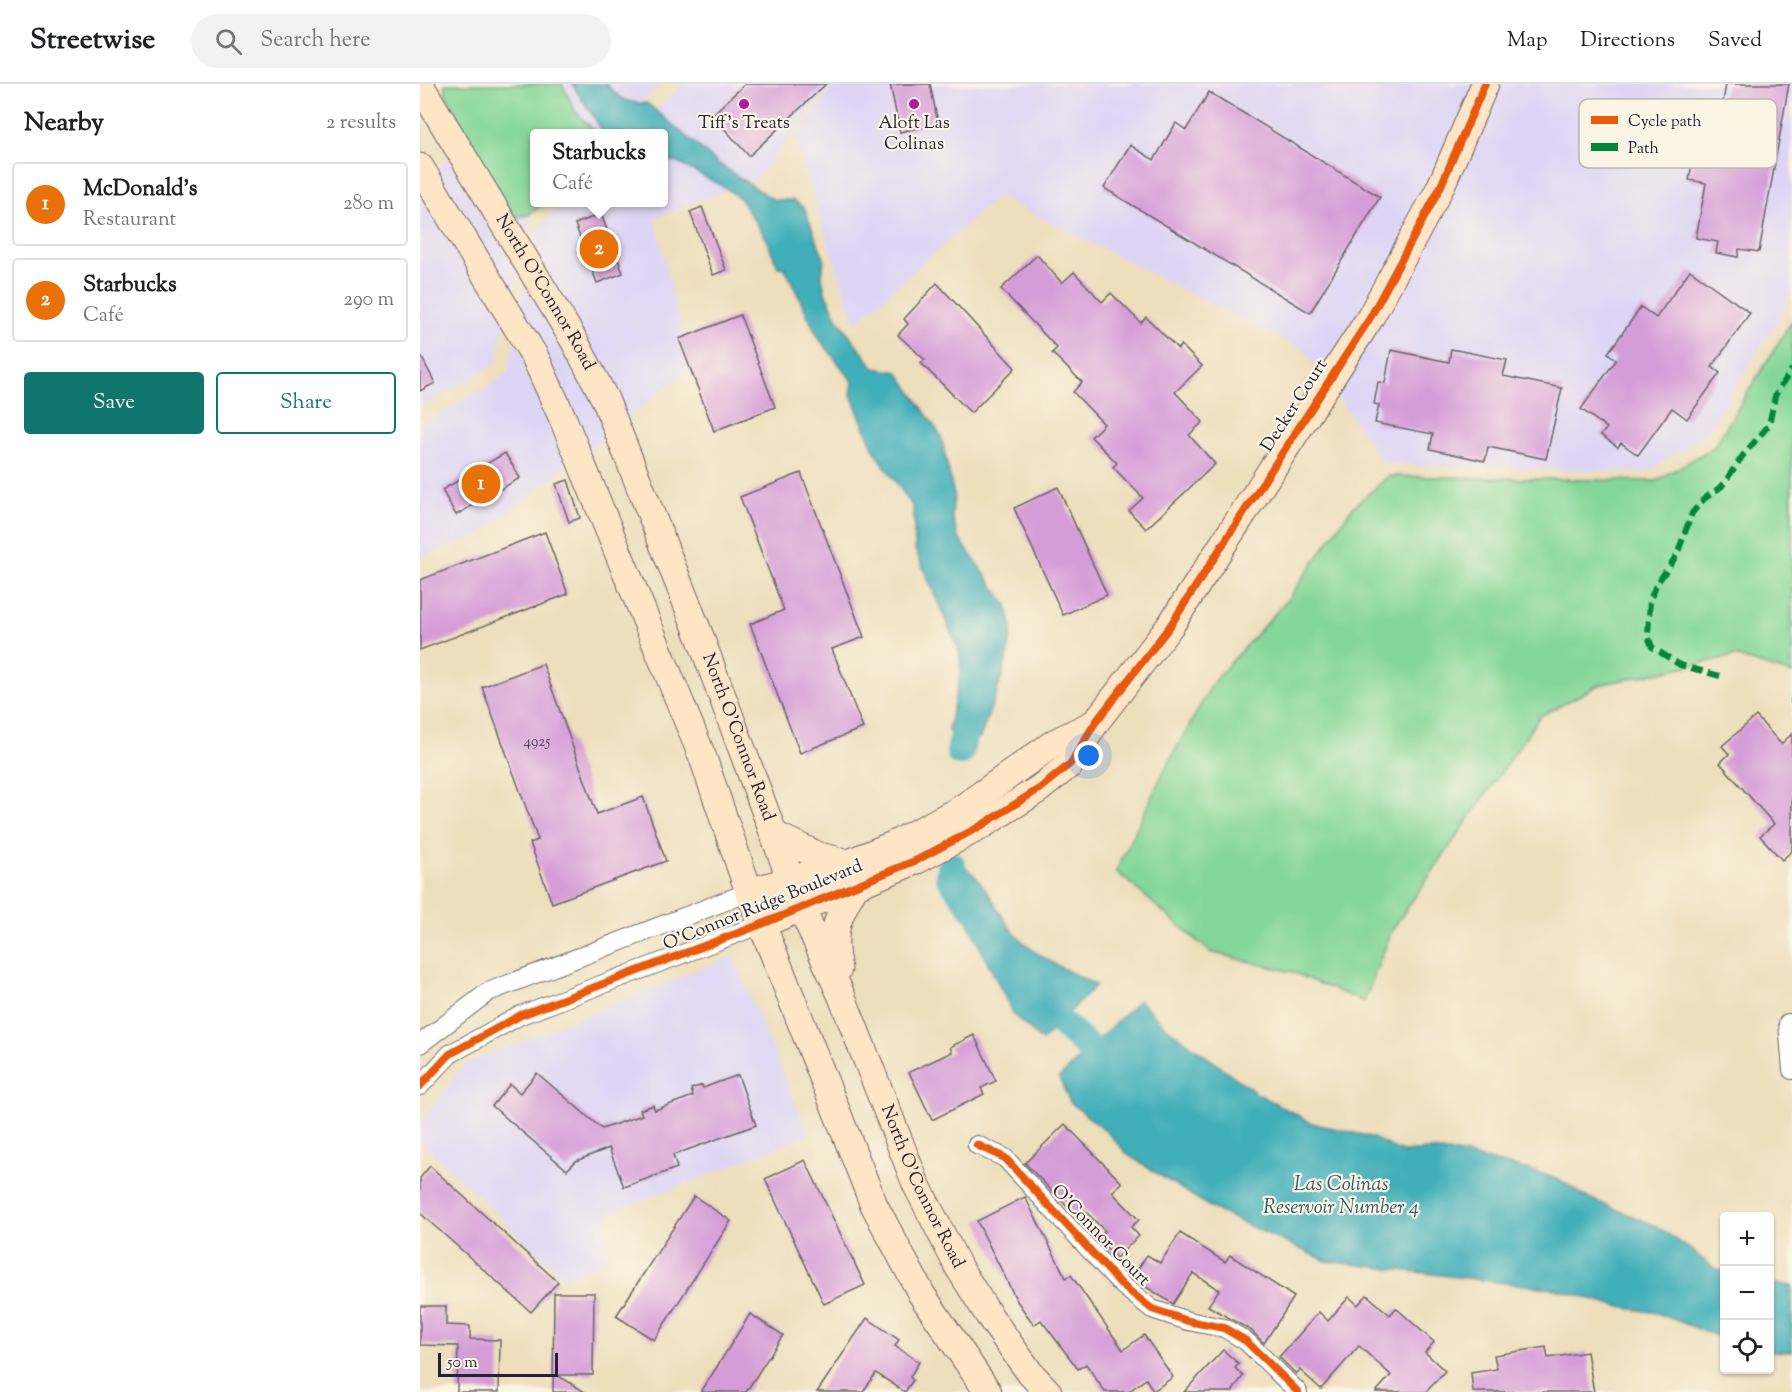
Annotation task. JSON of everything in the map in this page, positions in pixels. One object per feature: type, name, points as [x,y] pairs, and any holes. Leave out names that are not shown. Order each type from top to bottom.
[{"type":"main road","points":[[432,84],[438,111]]},
{"type":"main road","name":"Decker Court","points":[[1095,723],[1170,626],[1370,318],[1440,188],[1485,84]]},
{"type":"main road","name":"North O'Connor Road","points":[[420,85],[438,111],[575,342],[605,399],[699,634],[801,907],[842,997],[916,1184],[959,1268],[1009,1343],[1048,1392]]},
{"type":"main road","points":[[420,166],[535,357],[703,758],[762,924],[874,1205],[922,1295],[988,1392]]},
{"type":"main road","points":[[659,653],[699,634]]},
{"type":"main road","name":"O'Connor Ridge Boulevard","points":[[762,924],[801,907],[895,844],[961,809],[1054,743],[1095,723]]},
{"type":"main road","points":[[775,835],[852,874],[833,935],[842,997]]},
{"type":"main road","name":"O'Connor Ridge Boulevard","points":[[750,892],[792,882],[852,874]]},
{"type":"street","name":"O'Connor Ridge Boulevard","points":[[420,1044],[488,992],[750,892]]},
{"type":"street","name":"O'Connor Ridge Boulevard","points":[[421,1083],[450,1054],[520,1015],[762,924]]},
{"type":"street","points":[[1788,1023],[1792,1070]]},
{"type":"street","name":"O'Connor Court","points":[[977,1145],[1005,1158],[1122,1285],[1152,1309],[1188,1321],[1224,1328],[1246,1341],[1298,1392]]},
{"type":"shaded area","points":[[503,84],[662,84],[608,129],[530,129],[530,207],[534,207],[495,365],[420,407],[420,194]]},
{"type":"shaded area","points":[[683,84],[832,84],[757,178],[655,218],[690,368],[477,537],[420,557],[420,425],[507,374],[535,230],[559,207],[668,207],[668,129],[637,129]]},
{"type":"shaded area","points":[[836,84],[1792,84],[1792,291],[1784,310],[1703,437],[1646,472],[1384,464],[1305,351],[998,196],[855,324],[795,138]]},
{"type":"shaded area","points":[[733,956],[809,1135],[608,1214],[607,1260],[564,1278],[420,1141],[420,1124],[463,1065]]},
{"type":"green space","points":[[445,84],[562,84],[575,111],[592,129],[530,129],[530,207],[539,207],[528,215],[513,217],[446,95]]},
{"type":"green space","points":[[1792,321],[1792,674],[1735,656],[1599,685],[1540,716],[1392,930],[1364,1002],[1292,972],[1210,952],[1116,871],[1165,769],[1214,681],[1288,599],[1352,508],[1389,476],[1656,481],[1714,447]]},
{"type":"water","points":[[572,84],[607,84],[624,100],[647,103],[720,165],[774,200],[793,200],[804,208],[824,258],[822,277],[825,292],[839,321],[874,368],[898,372],[941,436],[954,495],[952,516],[958,537],[1007,605],[1012,629],[1010,643],[1002,677],[980,738],[951,738],[948,729],[961,671],[959,651],[915,549],[913,507],[874,450],[851,395],[853,382],[818,337],[785,268],[778,267],[765,236],[740,199],[726,188],[676,162],[668,161],[668,129],[601,129]]},
{"type":"water","points":[[966,868],[981,883],[1009,927],[1024,943],[1054,963],[1096,985],[1042,1041],[1014,1015],[949,885],[949,876]]},
{"type":"water","name":"Las Colinas Reservoir Number 4","points":[[1139,1000],[1165,1026],[1258,1094],[1312,1123],[1371,1137],[1402,1152],[1431,1150],[1462,1154],[1534,1171],[1562,1181],[1584,1196],[1656,1226],[1714,1268],[1720,1270],[1720,1337],[1657,1313],[1620,1307],[1556,1289],[1326,1261],[1213,1209],[1128,1155],[1108,1133],[1070,1102],[1059,1078]]},
{"type":"water","points":[[1774,1284],[1792,1286],[1792,1352],[1774,1351]]},
{"type":"building","points":[[745,84],[826,84],[749,156],[712,115]]},
{"type":"building","name":"Aloft Las Colinas","points":[[890,84],[930,84],[938,123],[900,132]]},
{"type":"building","points":[[1726,84],[1789,84],[1777,151],[1777,99],[1724,99]]},
{"type":"building","points":[[1209,92],[1380,197],[1310,313],[1104,188],[1130,145],[1154,160],[1176,123],[1186,130]]},
{"type":"building","points":[[1691,168],[1774,168],[1759,252],[1739,249],[1738,257],[1716,253],[1718,242],[1696,238],[1706,183],[1689,180]]},
{"type":"building","points":[[702,207],[726,270],[713,275],[690,212]]},
{"type":"building","points":[[601,214],[623,273],[597,283],[575,224]]},
{"type":"building","points":[[1037,255],[1062,283],[1074,272],[1102,302],[1111,293],[1141,323],[1146,317],[1178,349],[1181,345],[1202,366],[1175,392],[1203,422],[1189,435],[1215,464],[1146,529],[1129,511],[1143,498],[1113,467],[1117,463],[1091,437],[1104,424],[1073,392],[1082,382],[1052,353],[1057,348],[1001,289]]},
{"type":"building","points":[[1690,270],[1750,313],[1712,367],[1720,373],[1687,419],[1672,408],[1638,455],[1621,443],[1618,447],[1601,435],[1607,428],[1581,409],[1616,360],[1608,353],[1641,307],[1656,318]]},
{"type":"building","points":[[937,283],[1015,368],[971,413],[921,363],[925,360],[898,335],[908,324],[904,319]]},
{"type":"building","points":[[740,315],[775,407],[714,431],[679,339]]},
{"type":"building","points":[[1451,349],[1507,360],[1503,376],[1562,388],[1546,459],[1488,447],[1485,461],[1430,449],[1433,434],[1375,423],[1379,405],[1374,404],[1378,382],[1385,383],[1391,350],[1449,362]]},
{"type":"building","points":[[420,354],[435,383],[420,391]]},
{"type":"building","points":[[505,453],[520,478],[456,515],[442,490]]},
{"type":"building","points":[[801,473],[864,637],[832,649],[863,728],[800,753],[750,624],[784,610],[740,497]]},
{"type":"building","points":[[568,480],[580,518],[569,522],[556,484]]},
{"type":"building","points":[[1058,487],[1107,595],[1063,615],[1014,508]]},
{"type":"building","points":[[545,532],[568,594],[420,650],[420,580]]},
{"type":"building","points":[[543,664],[597,814],[643,797],[666,861],[552,903],[530,843],[538,840],[482,687]]},
{"type":"building","points":[[1756,716],[1781,744],[1792,734],[1792,851],[1782,860],[1760,836],[1774,824],[1720,763],[1729,754],[1722,746]]},
{"type":"building","points":[[974,1035],[996,1081],[981,1088],[984,1094],[932,1120],[909,1072],[952,1052],[950,1047]]},
{"type":"building","points":[[537,1073],[602,1129],[642,1115],[640,1110],[653,1105],[655,1110],[693,1096],[691,1089],[702,1085],[703,1088],[738,1075],[756,1125],[673,1155],[677,1168],[624,1187],[609,1148],[576,1161],[567,1170],[492,1106],[510,1084],[520,1093]]},
{"type":"building","points":[[1065,1124],[1122,1183],[1112,1192],[1139,1220],[1131,1227],[1139,1236],[1116,1258],[1098,1238],[1105,1231],[1084,1210],[1077,1217],[1025,1163]]},
{"type":"building","points":[[805,1160],[865,1285],[824,1304],[765,1179]]},
{"type":"building","points":[[430,1166],[558,1282],[531,1312],[420,1213],[420,1178]]},
{"type":"building","points":[[694,1196],[731,1221],[654,1340],[616,1316]]},
{"type":"building","points":[[1025,1197],[1066,1278],[1071,1275],[1123,1350],[1144,1335],[1173,1377],[1153,1391],[1146,1379],[1128,1392],[1105,1392],[1086,1364],[1078,1369],[1041,1320],[1034,1325],[1017,1301],[977,1221]]},
{"type":"building","points":[[1180,1233],[1225,1262],[1230,1255],[1294,1297],[1264,1343],[1252,1331],[1208,1306],[1219,1290],[1193,1273],[1173,1304],[1132,1278],[1147,1255],[1160,1263]]},
{"type":"building","points":[[554,1293],[594,1293],[593,1375],[557,1375],[585,1392],[553,1392]]},
{"type":"building","points":[[1367,1295],[1390,1315],[1396,1308],[1434,1342],[1425,1352],[1445,1371],[1426,1392],[1376,1392],[1391,1375],[1359,1346],[1321,1389],[1300,1370],[1296,1374],[1279,1357],[1319,1312],[1328,1321],[1349,1297],[1358,1305]]},
{"type":"building","points":[[420,1306],[446,1306],[446,1325],[470,1326],[470,1339],[500,1340],[499,1392],[457,1392],[458,1346],[420,1345]]},
{"type":"building","points":[[750,1314],[783,1335],[746,1392],[701,1392]]},
{"type":"building","points":[[867,1318],[899,1340],[895,1346],[919,1362],[910,1377],[913,1380],[905,1392],[876,1373],[863,1392],[817,1392]]},
{"type":"building","points":[[1546,1347],[1548,1358],[1587,1352],[1594,1392],[1473,1392],[1471,1373],[1497,1369],[1494,1355]]},
{"type":"building","points":[[1223,1350],[1239,1364],[1235,1368],[1243,1376],[1232,1392],[1184,1392]]},
{"type":"waterway","points":[[960,752],[971,701]]},
{"type":"waterway","points":[[952,866],[949,876],[973,908]]},
{"type":"waterway","points":[[1032,996],[1119,1072]]},
{"type":"marked path","points":[[1720,676],[1680,665],[1652,647],[1648,636],[1650,600],[1656,585],[1677,555],[1692,513],[1704,499],[1722,486],[1744,454],[1769,425],[1775,396],[1792,369]]},
{"type":"cycle path","points":[[420,1086],[450,1054],[521,1015],[762,924],[917,860],[979,827],[1039,789],[1070,764],[1095,723],[1170,626],[1370,318],[1440,188],[1485,84]]},
{"type":"cycle path","points":[[977,1145],[1005,1158],[1122,1285],[1152,1309],[1188,1321],[1224,1328],[1246,1341],[1298,1392]]},
{"type":"place","name":"Tiff's Treats","points":[[744,104]]},
{"type":"place","name":"Aloft Las Colinas","points":[[914,104]]},
{"type":"place","name":"Starbucks","points":[[599,249]]},
{"type":"place","name":"McDonald's","points":[[481,484]]}]
